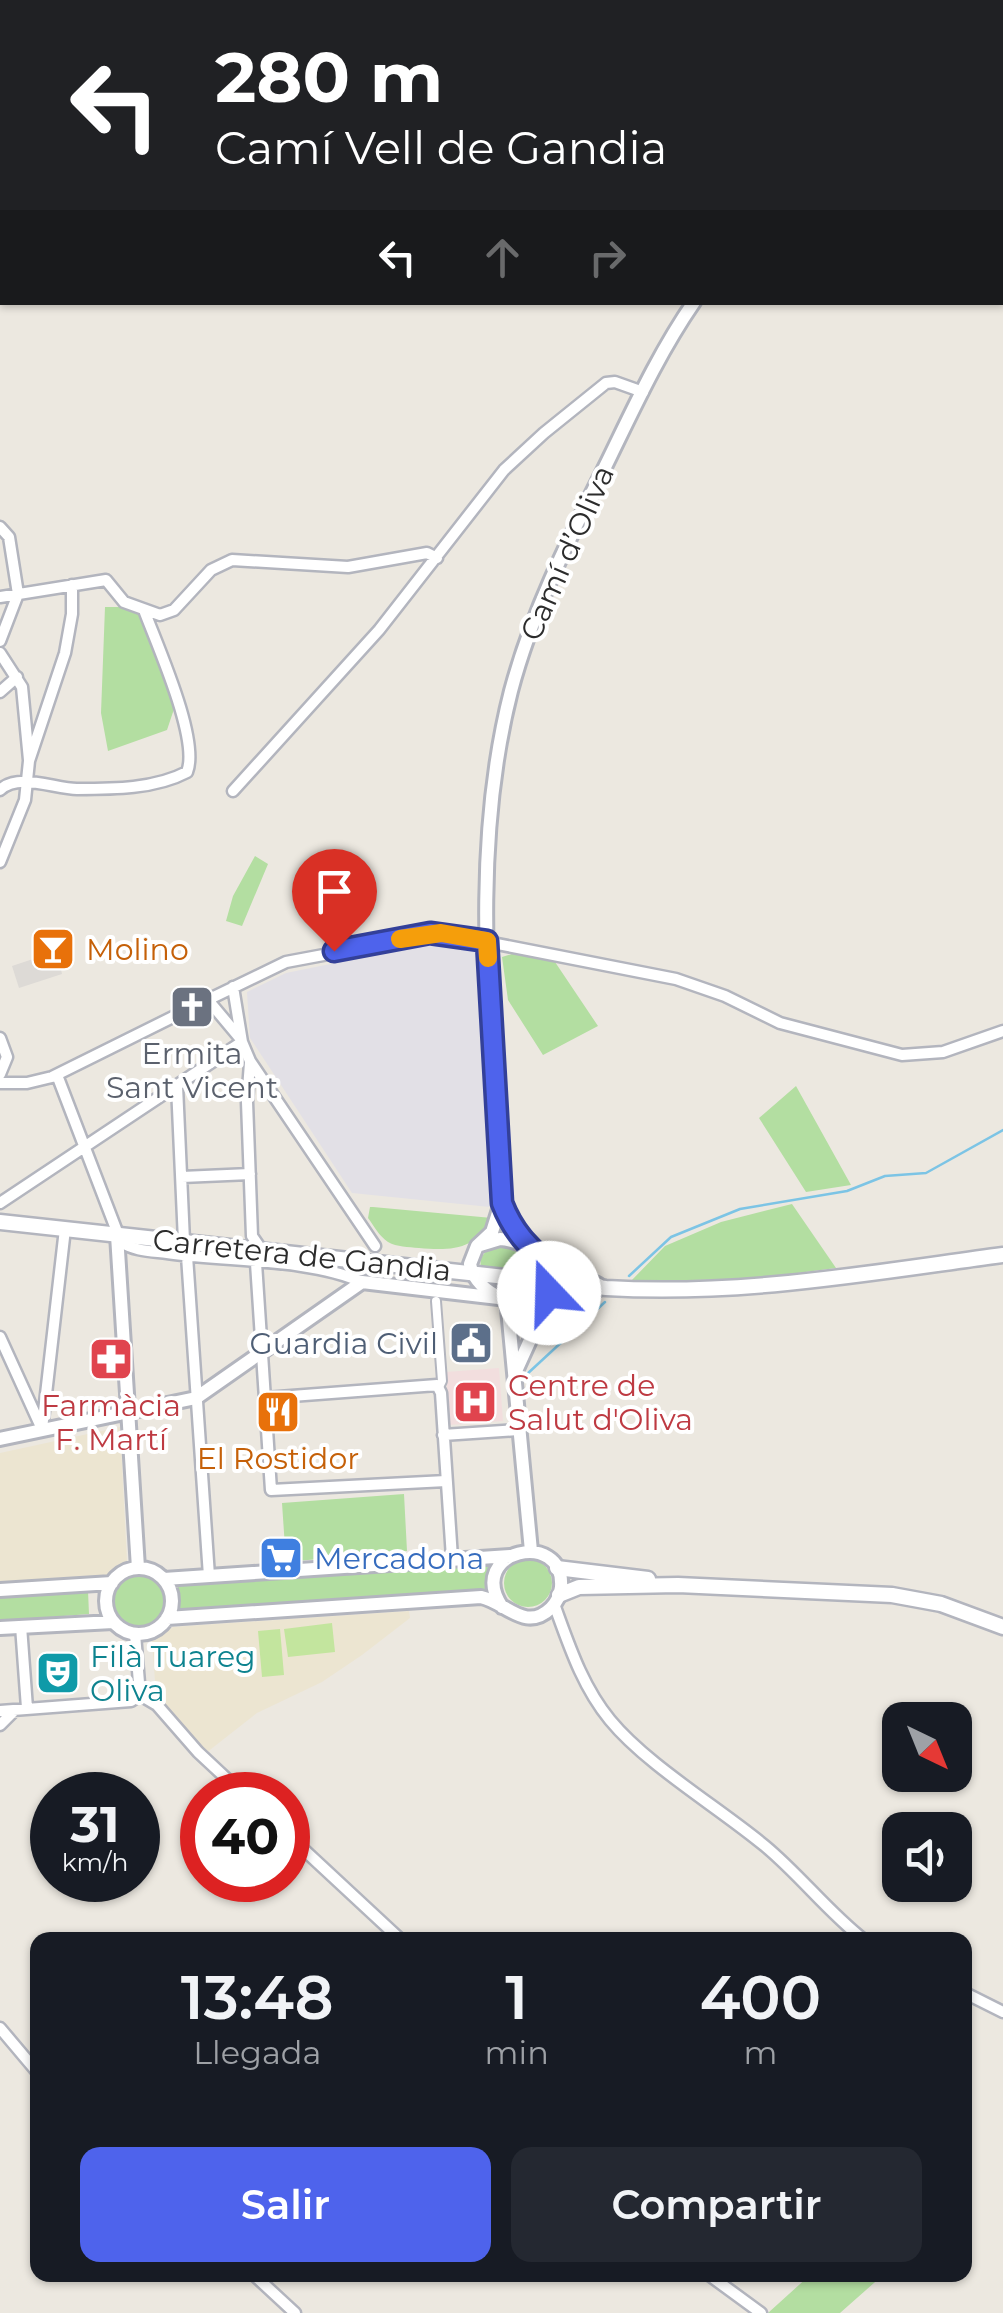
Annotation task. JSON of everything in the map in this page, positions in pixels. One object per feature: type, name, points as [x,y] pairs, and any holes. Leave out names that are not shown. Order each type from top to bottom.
[{"type":"main road","name":"Carretera de Gandia","points":[[0,1222],[65,1229],[119,1241],[258,1256],[669,1292],[730,1290],[1003,1254]]},
{"type":"main road","points":[[556,1568],[678,1585]]},
{"type":"main road","points":[[557,1600],[579,1588],[678,1585],[906,1596],[941,1604],[1003,1627]]},
{"type":"street","name":"Camí d’Oliva","points":[[502,1203],[485,892],[492,787],[512,689],[553,571],[643,392],[692,305]]},
{"type":"street","points":[[233,791],[331,686],[504,470],[600,386],[616,382],[643,392]]},
{"type":"street","points":[[0,527],[9,537],[18,594],[0,641]]},
{"type":"street","points":[[0,597],[106,580],[124,602],[160,615],[174,610],[208,573],[232,560],[348,567],[427,553],[436,558]]},
{"type":"street","points":[[29,761],[66,648],[72,585]]},
{"type":"street","points":[[0,790],[8,783],[74,789],[136,786],[183,775],[188,770],[184,717],[144,610]]},
{"type":"street","points":[[0,652],[24,694],[29,761],[25,800],[0,862]]},
{"type":"street","points":[[0,692],[16,676]]},
{"type":"street","points":[[0,1082],[32,1082],[57,1075],[233,987],[302,958],[430,933],[676,979],[725,996],[780,1023],[902,1054],[944,1052],[1003,1032]]},
{"type":"street","points":[[233,987],[242,1042],[250,1061],[376,1246]]},
{"type":"street","points":[[208,1000],[242,1042]]},
{"type":"street","points":[[0,1038],[7,1054],[0,1074]]},
{"type":"street","points":[[0,1203],[242,1042]]},
{"type":"street","points":[[250,1061],[246,1102],[252,1236],[258,1256],[272,1490],[446,1481]]},
{"type":"street","points":[[57,1075],[119,1241],[138,1568]]},
{"type":"street","points":[[177,1086],[208,1576]]},
{"type":"street","points":[[182,1177],[250,1174]]},
{"type":"street","points":[[502,1203],[492,1232],[476,1246],[470,1260],[471,1273],[482,1286],[507,1299]]},
{"type":"street","points":[[502,1203],[514,1227],[548,1266],[552,1282],[549,1293],[540,1301],[535,1328],[518,1364],[515,1386]]},
{"type":"street","points":[[42,1430],[65,1229]]},
{"type":"street","points":[[476,1246],[508,1240],[606,1288]]},
{"type":"street","name":"Carretera de Gandia","points":[[258,1256],[362,1282]]},
{"type":"street","points":[[0,1439],[196,1398],[362,1282],[540,1301],[561,1300],[606,1288]]},
{"type":"street","points":[[507,1299],[530,1551]]},
{"type":"street","points":[[535,1328],[561,1300]]},
{"type":"street","points":[[436,1301],[452,1558]]},
{"type":"street","points":[[0,1337],[42,1430]]},
{"type":"street","points":[[264,1398],[434,1384],[439,1387]]},
{"type":"street","points":[[28,1399],[38,1402],[46,1397]]},
{"type":"street","points":[[443,1436],[518,1430]]},
{"type":"street","points":[[164,1580],[510,1556],[530,1551],[550,1559],[561,1586],[557,1600],[547,1612],[529,1618],[510,1613],[481,1597],[168,1618]]},
{"type":"street","points":[[502,1607],[496,1599],[494,1580],[502,1562],[510,1556]]},
{"type":"street","points":[[138,1568],[155,1572],[164,1580],[172,1596],[168,1618],[154,1631],[135,1634],[113,1622],[106,1604],[112,1583],[120,1574],[138,1568]]},
{"type":"street","points":[[0,1590],[112,1583]]},
{"type":"street","points":[[557,1600],[581,1675],[612,1722],[770,1850],[854,1932]]},
{"type":"street","points":[[0,1628],[113,1622]]},
{"type":"street","points":[[21,1626],[21,1709]]},
{"type":"street","points":[[135,1634],[140,1695]]},
{"type":"street","points":[[0,1710],[131,1701],[140,1695]]},
{"type":"street","points":[[140,1695],[157,1706],[219,1772]]},
{"type":"street","points":[[0,1725],[21,1709]]},
{"type":"street","points":[[310,1855],[393,1932]]},
{"type":"street","points":[[972,1996],[1003,2012]]},
{"type":"street","points":[[0,2028],[30,2063]]},
{"type":"street","points":[[262,2282],[295,2313]]},
{"type":"street","points":[[719,2282],[761,2313]]},
{"type":"shaded area","points":[[439,942],[475,948],[490,1207],[352,1193],[250,1038],[247,992],[286,973]]},
{"type":"shaded area","points":[[45,943],[62,974],[19,988],[12,966],[36,958],[34,952]]},
{"type":"shaded area","name":"Centre de Salut d'Oliva","points":[[499,1368],[503,1421],[449,1425],[446,1372]]},
{"type":"shaded area","points":[[120,1427],[127,1561],[109,1575],[0,1582],[0,1453]]},
{"type":"shaded area","points":[[409,1611],[410,1618],[362,1655],[322,1682],[257,1713],[206,1753],[156,1694],[152,1641],[173,1627]]},
{"type":"green space","points":[[105,607],[143,614],[174,709],[167,730],[108,751],[101,713]]},
{"type":"green space","points":[[255,856],[268,864],[242,926],[226,921],[233,896]]},
{"type":"green space","points":[[518,952],[555,962],[598,1026],[543,1055],[508,1000],[502,957]]},
{"type":"green space","points":[[796,1086],[851,1185],[806,1192],[759,1118]]},
{"type":"green space","points":[[792,1204],[836,1268],[752,1279],[631,1281],[665,1246],[721,1222]]},
{"type":"green space","points":[[370,1207],[492,1218],[479,1237],[462,1246],[407,1247],[391,1244],[382,1237],[368,1218]]},
{"type":"green space","points":[[503,1246],[534,1260],[543,1274],[481,1268],[486,1252]]},
{"type":"green space","points":[[404,1494],[407,1551],[286,1562],[282,1503]]},
{"type":"green space","points":[[528,1559],[545,1566],[552,1583],[545,1600],[528,1607],[511,1600],[504,1583],[511,1566]]},
{"type":"green space","points":[[490,1563],[487,1591],[182,1611],[179,1608],[177,1588],[181,1585]]},
{"type":"green space","points":[[140,1573],[159,1581],[167,1600],[159,1619],[140,1627],[121,1619],[113,1600],[121,1581]]},
{"type":"green space","points":[[88,1591],[89,1614],[0,1621],[0,1597]]},
{"type":"green space","points":[[332,1623],[335,1652],[288,1657],[284,1629]]},
{"type":"green space","points":[[280,1629],[284,1675],[262,1677],[258,1631]]},
{"type":"green space","points":[[802,2282],[875,2282],[840,2313],[768,2313]]},
{"type":"waterway","points":[[629,1276],[671,1237],[740,1209],[847,1191],[885,1176],[926,1173],[1003,1130]]},
{"type":"waterway","points":[[526,1375],[605,1302]]},
{"type":"slow traffic","points":[[400,939],[441,933],[487,941],[488,958]]},
{"type":"place","name":"Molino","points":[[53,949]]},
{"type":"place","name":"Ermita Sant Vicent","points":[[192,1007]]},
{"type":"place","name":"Guardia Civil","points":[[471,1343]]},
{"type":"place","name":"Farmàcia F. Martí","points":[[111,1359]]},
{"type":"place","name":"Centre de Salut d'Oliva","points":[[475,1402]]},
{"type":"place","name":"El Rostidor","points":[[278,1412]]},
{"type":"place","name":"Mercadona","points":[[281,1558]]},
{"type":"place","name":"Filà Tuareg Oliva","points":[[58,1673]]},
{"type":"route","points":[[334,951],[430,933],[487,941],[502,1203],[522,1238],[548,1266],[552,1282],[549,1293]]}]
